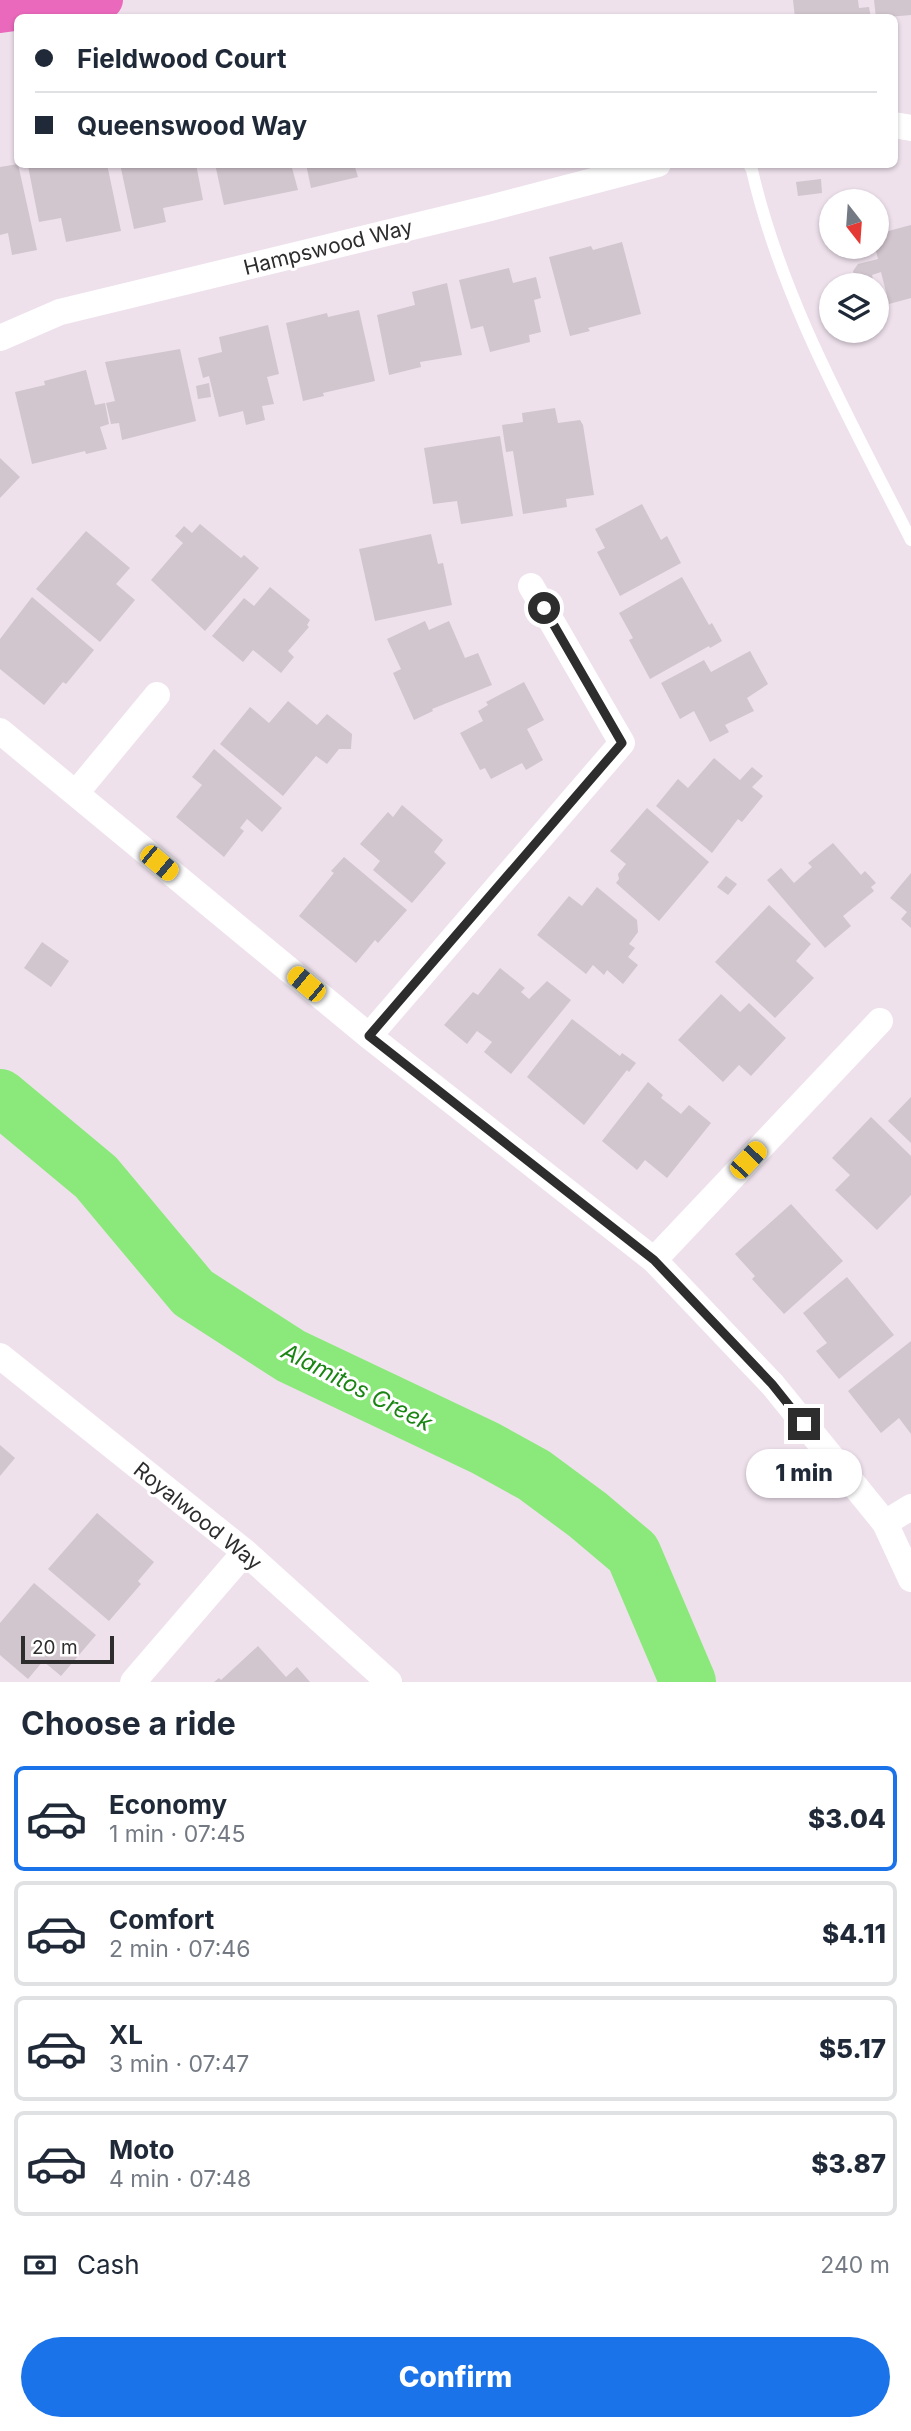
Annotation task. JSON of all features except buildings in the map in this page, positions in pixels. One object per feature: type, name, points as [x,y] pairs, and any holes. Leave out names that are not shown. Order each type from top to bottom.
[{"type":"main road","points":[[0,14],[104,0]]},
{"type":"street","name":"Hampswood Way","points":[[0,338],[60,312],[476,212],[643,168]]},
{"type":"street","points":[[369,1036],[622,743],[531,586]]},
{"type":"street","points":[[76,793],[157,695]]},
{"type":"street","points":[[0,731],[369,1036],[654,1260],[772,1384],[886,1523],[911,1579]]},
{"type":"street","points":[[654,1260],[880,1021]]},
{"type":"street","name":"Royalwood Way","points":[[0,1356],[245,1552],[389,1682]]},
{"type":"street","points":[[886,1523],[911,1507]]},
{"type":"street","points":[[133,1682],[245,1552]]},
{"type":"lane","points":[[751,168],[764,219],[822,364],[911,540]]},
{"type":"waterway","name":"Alamitos Creek","points":[[0,1097],[96,1177],[193,1293],[291,1356],[485,1448],[534,1475],[633,1553],[688,1682]]},
{"type":"route","points":[[544,608],[622,743],[369,1036],[654,1260],[772,1384],[804,1424]]}]
